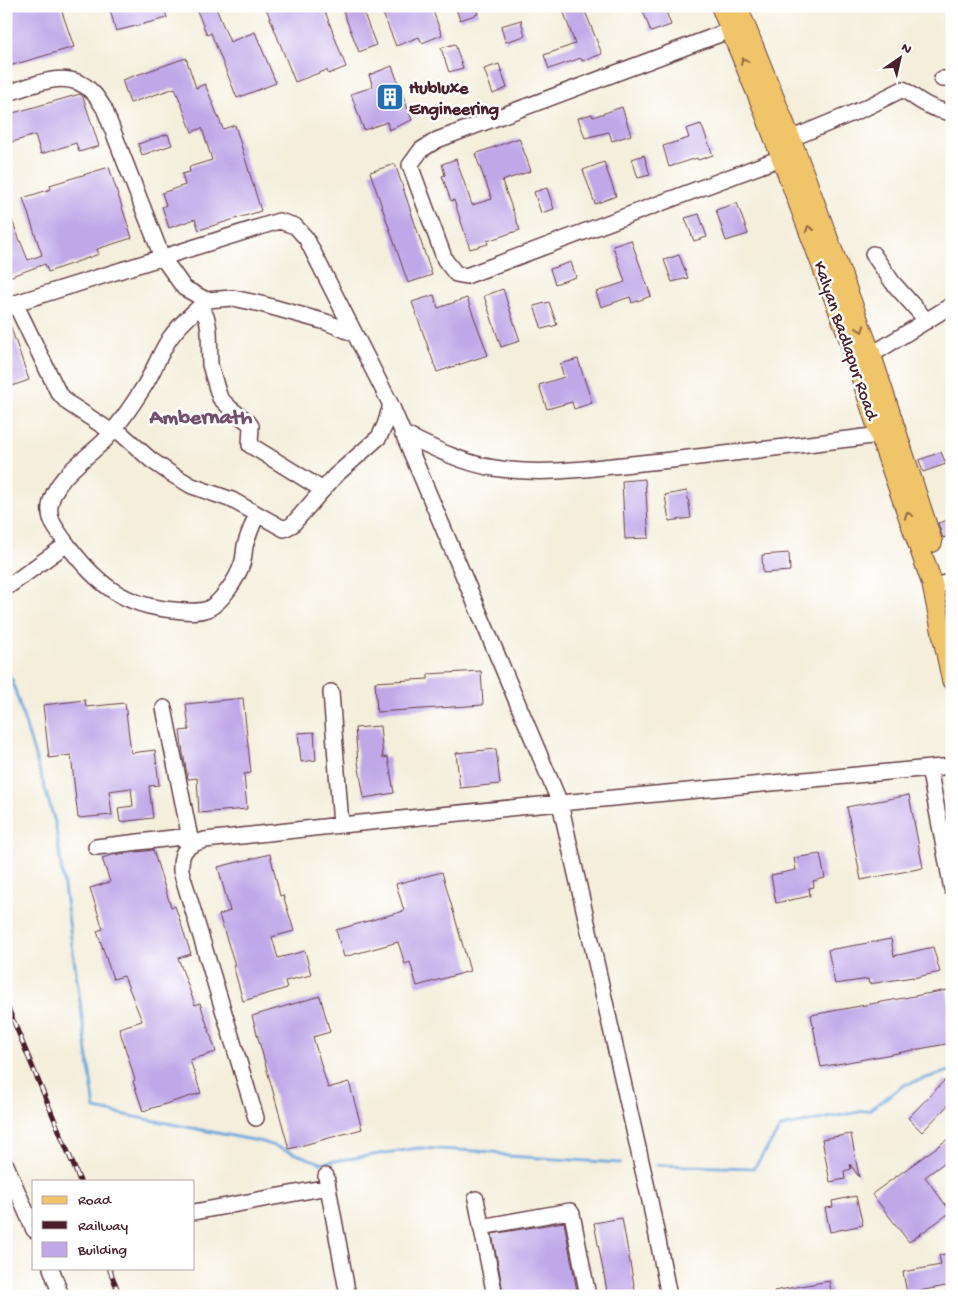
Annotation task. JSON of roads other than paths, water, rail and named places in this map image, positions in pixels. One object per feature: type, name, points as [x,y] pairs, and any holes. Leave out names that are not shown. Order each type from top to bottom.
[{"type":"main road","name":"Kalyan Badlapur Road","points":[[721,6],[737,20],[789,150],[838,286],[870,355],[887,434]]},
{"type":"main road","name":"Kalyan Badlapur Road","points":[[838,286],[852,348],[887,434],[952,611]]},
{"type":"main road","name":"Kalyan Badlapur Road","points":[[943,584],[952,680]]},
{"type":"street","points":[[737,20],[437,140],[420,150],[410,165],[445,260],[456,274],[466,276],[789,150],[856,112],[903,89],[923,104],[938,111],[952,113]]},
{"type":"street","points":[[6,94],[45,81],[63,79],[78,81],[92,92],[104,108],[162,257],[184,288],[204,303],[210,330],[208,348],[210,365],[220,398],[251,426],[250,445],[323,490]]},
{"type":"street","points":[[391,405],[379,437],[323,490],[288,529],[284,530],[232,500],[192,486],[173,475],[113,430],[68,402],[58,392],[11,305],[279,221],[295,226],[306,238],[391,405],[560,803],[648,1191],[669,1296]]},
{"type":"street","points":[[873,254],[893,283],[927,321]]},
{"type":"street","points":[[257,514],[245,545],[242,564],[236,578],[224,594],[209,608],[193,612],[160,609],[134,602],[117,594],[93,576],[54,526],[50,514],[50,504],[66,476],[113,430],[145,384],[169,339],[180,324],[204,303],[233,298],[326,322],[355,334]]},
{"type":"street","points":[[870,355],[927,321],[949,312]]},
{"type":"street","points":[[402,433],[458,458],[491,468],[523,472],[559,471],[695,458],[887,434]]},
{"type":"street","points":[[6,588],[67,544]]},
{"type":"street","points":[[331,692],[341,824]]},
{"type":"street","points":[[164,708],[191,839],[181,861],[181,871],[256,1118]]},
{"type":"street","points":[[96,847],[191,839],[205,840],[341,824],[952,766]]},
{"type":"street","points":[[929,768],[952,889]]},
{"type":"street","points":[[6,1165],[32,1225]]},
{"type":"street","points":[[195,1212],[328,1181],[348,1296]]},
{"type":"street","points":[[476,1199],[495,1296]]},
{"type":"street","points":[[481,1226],[568,1211],[572,1212],[588,1296]]},
{"type":"street","points":[[52,1270],[61,1296]]},
{"type":"waterway","points":[[6,672],[12,680],[55,822],[95,1109],[263,1142],[321,1163],[419,1148],[495,1152],[507,1156],[621,1163]]},
{"type":"waterway","points":[[657,1165],[754,1168],[781,1127],[869,1110],[904,1085],[952,1070]]},
{"type":"railway","points":[[6,1003],[80,1180]]},
{"type":"railway","points":[[110,1270],[120,1296]]},
{"type":"place","name":"Hubluxe Engineering","points":[[390,97]]},
{"type":"district","name":"Ambernath","points":[[201,415]]}]
